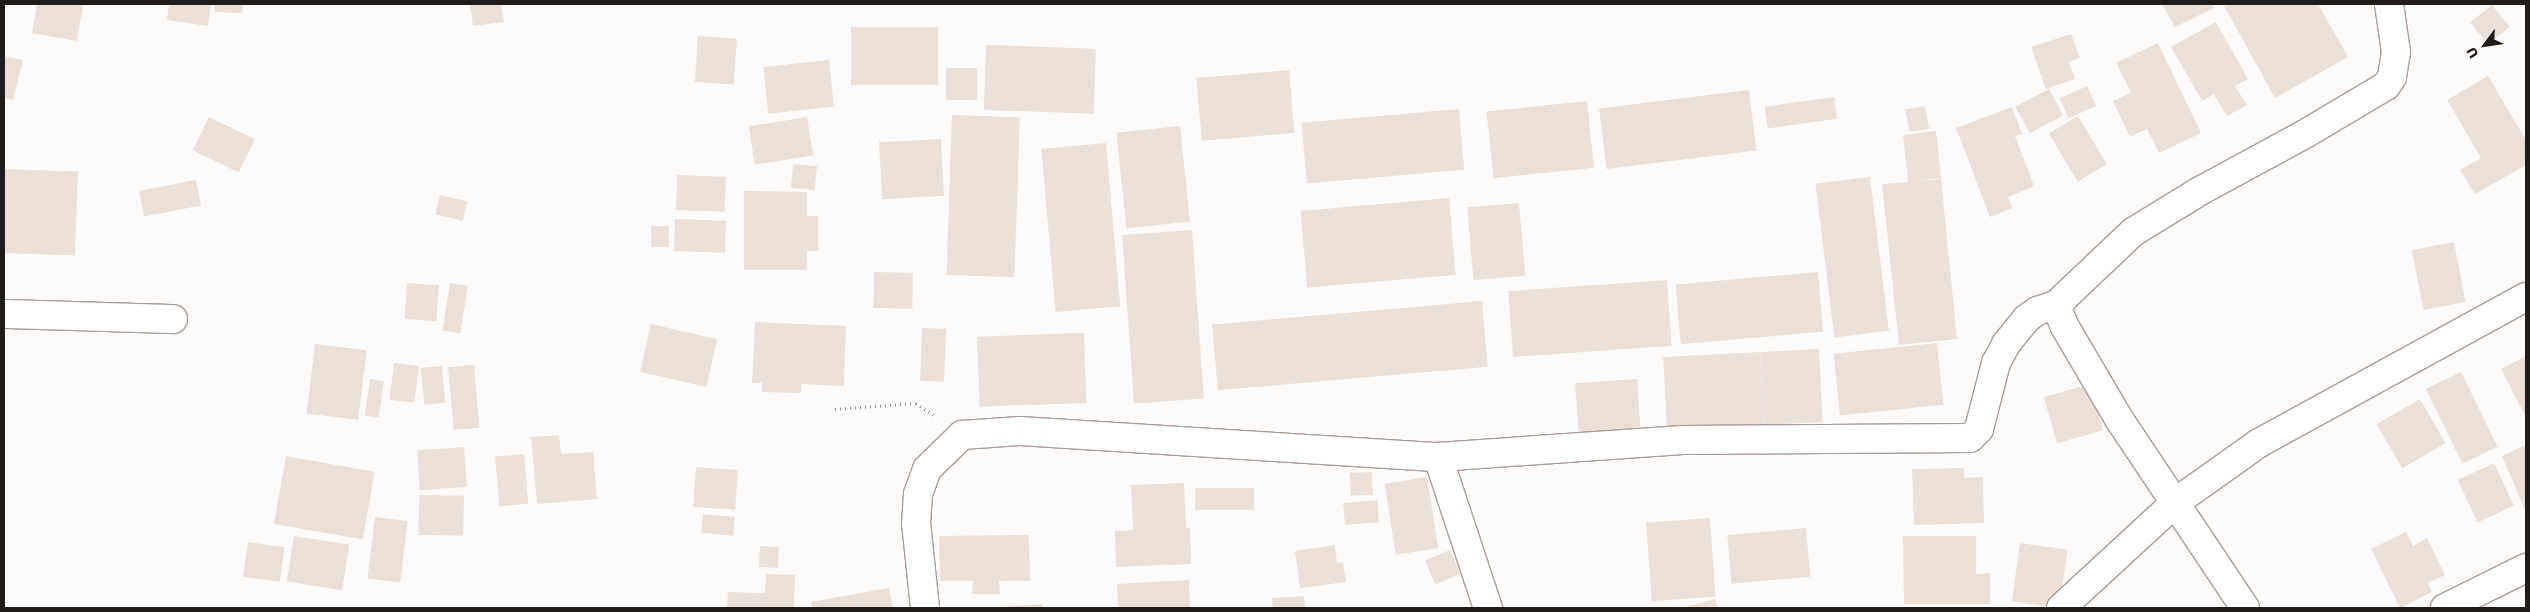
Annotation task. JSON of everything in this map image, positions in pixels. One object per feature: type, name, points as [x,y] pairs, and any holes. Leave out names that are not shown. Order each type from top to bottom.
[{"type":"street","points":[[926,608],[916,523],[918,494],[927,469],[962,436],[1020,431],[1438,457],[1682,440],[1970,438],[1978,432],[1996,363],[2006,344],[2026,319],[2037,311],[2056,305],[2084,281],[2093,268],[2133,232],[2200,191],[2305,134],[2386,86],[2392,77],[2396,52],[2389,4]]},
{"type":"street","points":[[2061,608],[2176,502],[2259,443],[2526,297]]},
{"type":"street","points":[[2056,305],[2065,327],[2119,419],[2245,608]]},
{"type":"street","points":[[4,314],[173,319]]},
{"type":"street","points":[[1438,457],[1488,608]]},
{"type":"street","points":[[2445,608],[2526,568]]},
{"type":"path","points":[[835,409],[916,403],[962,436]]},
{"type":"building","points":[[37,4],[83,4],[77,41],[32,33]]},
{"type":"building","points":[[169,4],[211,4],[208,26],[167,20]]},
{"type":"building","points":[[215,4],[243,4],[242,13],[215,12]]},
{"type":"building","points":[[470,4],[501,4],[504,22],[473,26]]},
{"type":"building","points":[[2162,4],[2212,4],[2214,8],[2175,27]]},
{"type":"building","points":[[2223,4],[2318,4],[2348,57],[2275,98]]},
{"type":"building","points":[[2492,5],[2510,27],[2488,44],[2470,23]]},
{"type":"building","points":[[2216,22],[2248,79],[2235,86],[2247,105],[2227,116],[2214,94],[2202,101],[2171,47]]},
{"type":"building","points":[[851,27],[938,27],[938,85],[851,85]]},
{"type":"building","points":[[2071,34],[2080,58],[2069,62],[2075,79],[2046,89],[2031,47]]},
{"type":"building","points":[[698,36],[737,39],[734,85],[695,82]]},
{"type":"building","points":[[2158,43],[2201,133],[2159,153],[2147,129],[2130,137],[2113,101],[2131,93],[2116,63]]},
{"type":"building","points":[[986,45],[1096,49],[1094,114],[984,110]]},
{"type":"building","points":[[4,56],[23,60],[13,100],[4,98]]},
{"type":"building","points":[[829,60],[834,107],[768,114],[763,67]]},
{"type":"building","points":[[946,68],[977,68],[977,100],[946,100]]},
{"type":"building","points":[[1289,70],[1294,133],[1202,141],[1196,78]]},
{"type":"building","points":[[2488,76],[2526,140],[2526,165],[2475,194],[2460,170],[2481,158],[2447,100]]},
{"type":"building","points":[[2087,86],[2096,106],[2069,118],[2060,98]]},
{"type":"building","points":[[2049,89],[2063,115],[2030,133],[2015,107]]},
{"type":"building","points":[[1749,90],[1756,151],[1607,169],[1599,108]]},
{"type":"building","points":[[1834,97],[1837,119],[1768,129],[1765,107]]},
{"type":"building","points":[[1587,101],[1594,168],[1494,178],[1487,112]]},
{"type":"building","points":[[1925,106],[1929,129],[1909,132],[1905,109]]},
{"type":"building","points":[[2012,107],[2022,134],[2015,136],[2034,186],[2008,197],[2012,208],[1990,217],[1956,128]]},
{"type":"building","points":[[1459,109],[1464,170],[1307,184],[1302,123]]},
{"type":"building","points":[[952,115],[1020,117],[1014,277],[946,275]]},
{"type":"building","points":[[2078,116],[2107,164],[2078,182],[2049,134]]},
{"type":"building","points":[[209,117],[255,139],[239,173],[193,150]]},
{"type":"building","points":[[807,117],[813,156],[755,165],[749,126]]},
{"type":"building","points":[[1180,126],[1190,221],[1126,228],[1116,133]]},
{"type":"building","points":[[1936,131],[1941,178],[1915,181],[1941,179],[1957,339],[1899,345],[1882,184],[1908,182],[1903,135]]},
{"type":"building","points":[[941,139],[944,196],[882,199],[879,142]]},
{"type":"building","points":[[1106,143],[1120,306],[1056,312],[1041,149]]},
{"type":"building","points":[[793,164],[817,166],[815,190],[791,188]]},
{"type":"building","points":[[4,169],[78,172],[75,256],[4,253]]},
{"type":"building","points":[[677,175],[726,177],[725,212],[676,210]]},
{"type":"building","points":[[1870,177],[1889,331],[1834,338],[1815,184]]},
{"type":"building","points":[[196,180],[201,206],[144,217],[139,191]]},
{"type":"building","points":[[744,191],[807,192],[807,216],[818,216],[818,251],[807,251],[807,270],[744,270]]},
{"type":"building","points":[[440,195],[467,201],[463,221],[436,214]]},
{"type":"building","points":[[1449,198],[1456,275],[1307,288],[1301,211]]},
{"type":"building","points":[[1519,203],[1525,276],[1474,280],[1467,208]]},
{"type":"building","points":[[675,219],[726,221],[725,253],[674,251]]},
{"type":"building","points":[[651,226],[669,226],[669,247],[651,247]]},
{"type":"building","points":[[1192,230],[1204,399],[1134,403],[1122,235]]},
{"type":"building","points":[[2454,242],[2466,302],[2423,310],[2412,250]]},
{"type":"building","points":[[874,272],[913,273],[912,309],[873,308]]},
{"type":"building","points":[[1818,272],[1823,332],[1681,344],[1676,284]]},
{"type":"building","points":[[1667,280],[1672,346],[1513,357],[1508,291]]},
{"type":"building","points":[[407,283],[439,285],[436,321],[404,319]]},
{"type":"building","points":[[450,283],[468,286],[460,333],[442,330]]},
{"type":"building","points":[[1482,301],[1488,367],[1218,390],[1212,325]]},
{"type":"building","points":[[755,322],[846,326],[844,386],[801,384],[801,393],[762,392],[762,383],[752,383]]},
{"type":"building","points":[[651,324],[717,339],[706,387],[640,372]]},
{"type":"building","points":[[922,328],[946,329],[944,382],[920,381]]},
{"type":"building","points":[[1084,333],[1086,403],[980,407],[977,337]]},
{"type":"building","points":[[1937,343],[1943,405],[1840,416],[1834,354]]},
{"type":"building","points":[[315,344],[367,350],[358,420],[306,413]]},
{"type":"building","points":[[1819,349],[1823,422],[1764,425],[1760,352]]},
{"type":"building","points":[[1760,352],[1764,424],[1667,429],[1663,357]]},
{"type":"building","points":[[2526,356],[2526,417],[2501,369]]},
{"type":"building","points":[[394,363],[419,366],[414,403],[389,400]]},
{"type":"building","points":[[474,365],[479,428],[454,430],[448,367]]},
{"type":"building","points":[[442,366],[445,403],[424,405],[421,368]]},
{"type":"building","points":[[2461,372],[2497,447],[2462,464],[2426,389]]},
{"type":"building","points":[[370,379],[384,381],[379,418],[365,416]]},
{"type":"building","points":[[1637,379],[1640,428],[1579,432],[1575,383]]},
{"type":"building","points":[[2090,384],[2103,430],[2057,443],[2044,397]]},
{"type":"building","points":[[2420,399],[2446,443],[2402,468],[2377,424]]},
{"type":"building","points":[[559,435],[561,454],[593,452],[597,499],[537,504],[531,437]]},
{"type":"building","points":[[2526,445],[2526,512],[2502,456]]},
{"type":"building","points":[[464,447],[467,487],[420,490],[417,450]]},
{"type":"building","points":[[524,454],[528,504],[499,506],[495,457]]},
{"type":"building","points":[[286,456],[375,472],[363,540],[274,524]]},
{"type":"building","points":[[2494,463],[2514,506],[2478,523],[2458,480]]},
{"type":"building","points":[[696,467],[738,470],[735,510],[693,507]]},
{"type":"building","points":[[1964,468],[1964,478],[1983,477],[1984,523],[1914,525],[1912,469]]},
{"type":"building","points":[[1372,472],[1373,495],[1351,496],[1350,473]]},
{"type":"building","points":[[1427,477],[1438,548],[1396,555],[1385,484]]},
{"type":"building","points":[[1184,483],[1186,528],[1190,528],[1191,564],[1116,567],[1115,531],[1133,530],[1131,485]]},
{"type":"building","points":[[1195,488],[1254,488],[1254,510],[1195,510]]},
{"type":"building","points":[[419,495],[464,496],[463,536],[418,535]]},
{"type":"building","points":[[1377,500],[1379,522],[1345,525],[1343,503]]},
{"type":"building","points":[[703,514],[735,517],[733,536],[701,533]]},
{"type":"building","points":[[375,517],[408,521],[400,583],[367,579]]},
{"type":"building","points":[[1710,518],[1716,597],[1652,601],[1646,522]]},
{"type":"building","points":[[1806,528],[1810,577],[1732,584],[1727,535]]},
{"type":"building","points":[[2406,532],[2413,546],[2427,538],[2445,575],[2428,583],[2432,592],[2400,608],[2371,549]]},
{"type":"building","points":[[1029,535],[1030,581],[999,581],[1000,594],[972,594],[973,581],[940,581],[939,536]]},
{"type":"building","points":[[294,536],[349,545],[342,590],[287,581]]},
{"type":"building","points":[[1903,536],[1976,536],[1976,574],[1990,573],[1990,604],[1904,604]]},
{"type":"building","points":[[248,542],[285,547],[280,582],[243,577]]},
{"type":"building","points":[[2020,543],[2068,550],[2059,608],[2012,601]]},
{"type":"building","points":[[1335,545],[1337,563],[1343,562],[1346,582],[1300,588],[1295,551]]},
{"type":"building","points":[[760,546],[779,547],[778,568],[759,567]]},
{"type":"building","points":[[1450,550],[1460,574],[1435,584],[1425,561]]},
{"type":"building","points":[[766,574],[795,575],[794,608],[727,608],[728,592],[765,593]]},
{"type":"building","points":[[1189,580],[1190,608],[1118,608],[1117,584]]},
{"type":"building","points":[[889,588],[893,608],[812,608],[811,602]]},
{"type":"building","points":[[1304,596],[1305,608],[1273,608],[1272,598]]},
{"type":"building","points":[[1715,599],[1718,608],[1682,608]]},
{"type":"building","points":[[1042,604],[1043,608],[999,608],[999,607]]}]
